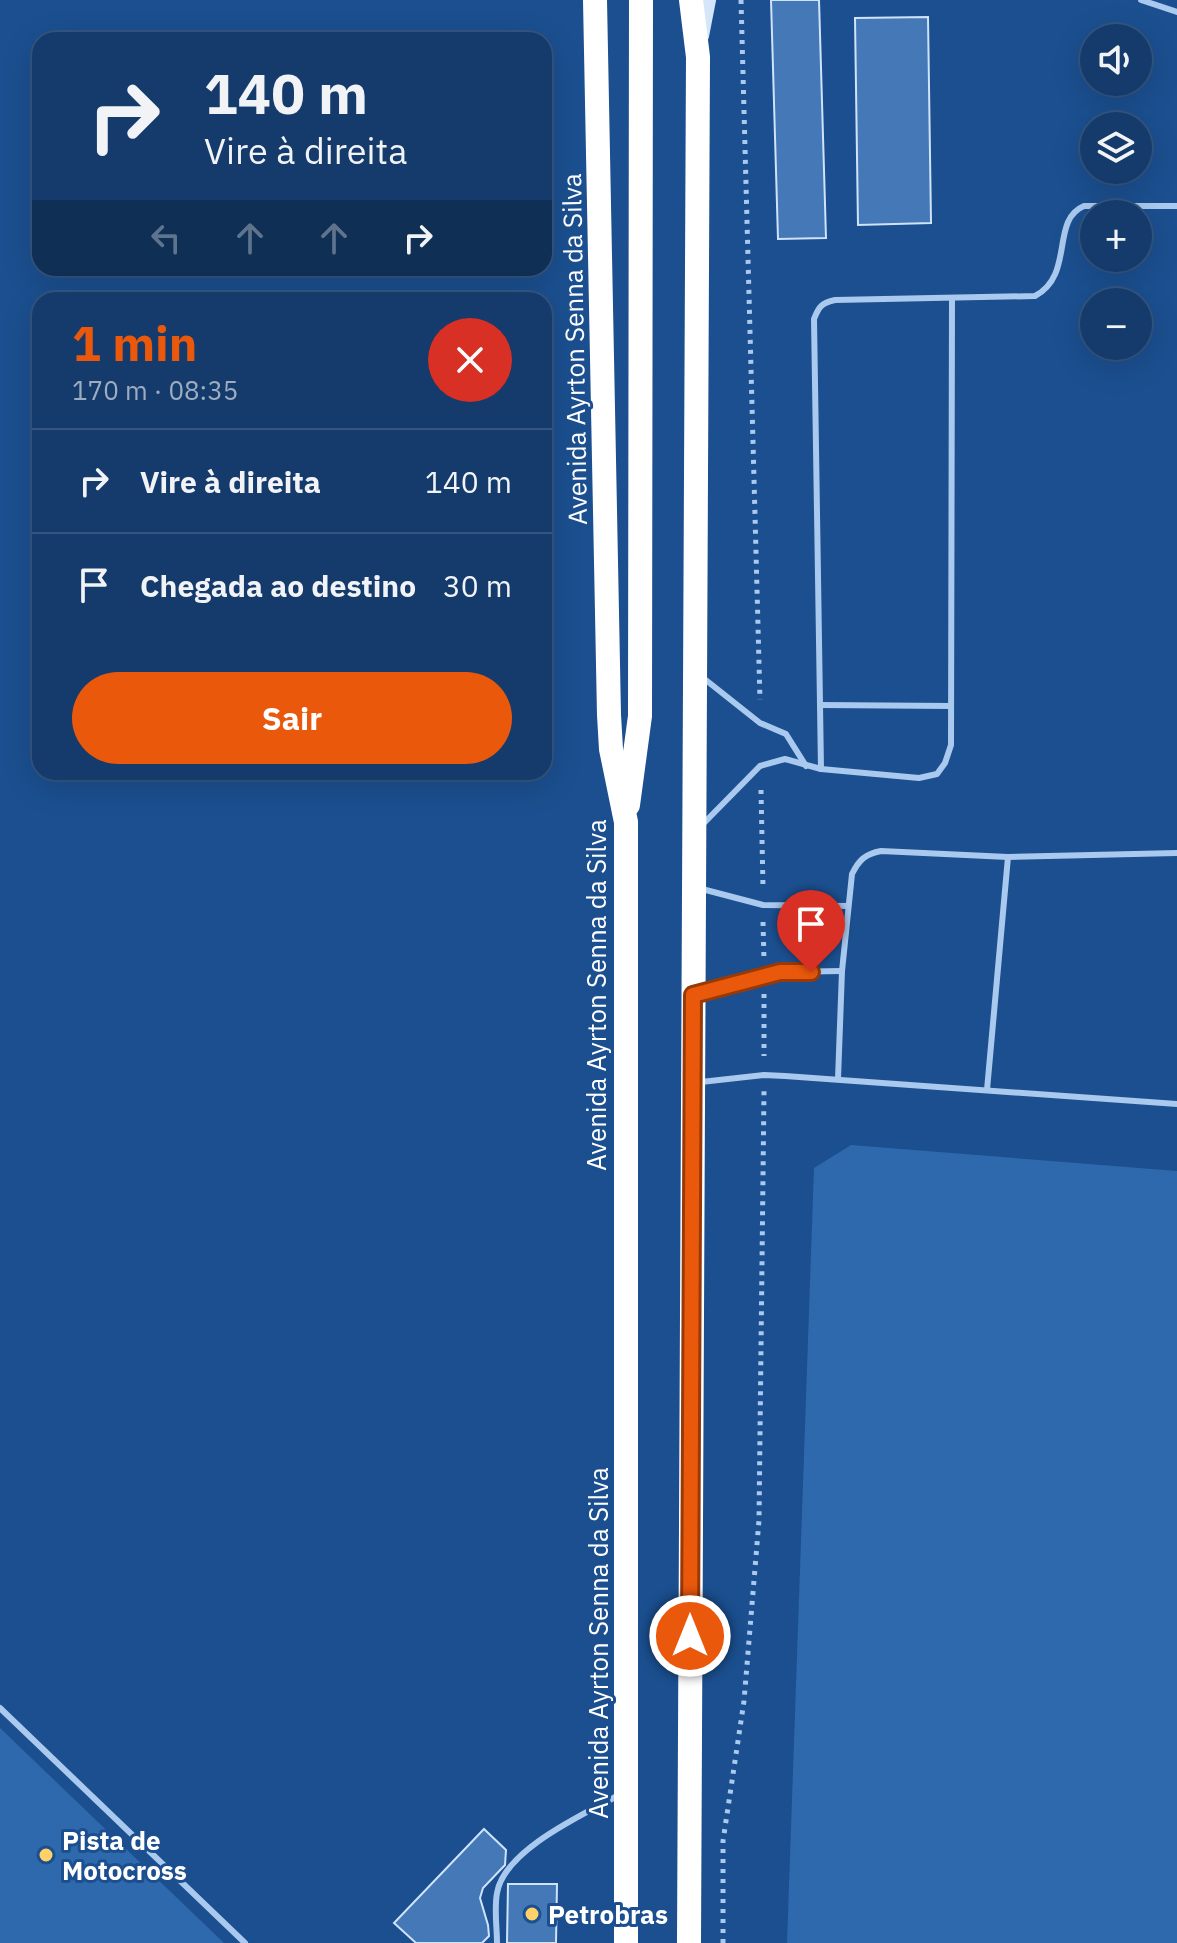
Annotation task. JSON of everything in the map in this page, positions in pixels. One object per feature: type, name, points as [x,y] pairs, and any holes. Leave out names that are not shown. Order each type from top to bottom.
[{"type":"highway","name":"Avenida Ayrton Senna da Silva","points":[[595,0],[609,715],[611,749],[626,822],[626,1943]]},
{"type":"highway","points":[[626,822],[640,716],[641,0]]},
{"type":"highway","points":[[689,1943],[698,57],[691,0]]},
{"type":"main road","points":[[698,57],[708,0]]},
{"type":"lane","points":[[1141,0],[1177,12]]},
{"type":"lane","points":[[821,769],[814,319],[818,307],[835,300],[1035,296],[1049,288],[1056,273],[1069,218],[1074,210],[1084,206],[1177,206]]},
{"type":"lane","points":[[694,833],[760,766],[785,759],[821,769],[919,778],[937,774],[945,763],[951,745],[952,298]]},
{"type":"lane","points":[[695,670],[760,723],[786,734],[806,766]]},
{"type":"lane","points":[[820,705],[951,706]]},
{"type":"lane","points":[[838,1079],[842,971],[852,874],[858,861],[868,853],[1008,857],[1177,853]]},
{"type":"lane","points":[[987,1090],[1008,857]]},
{"type":"lane","points":[[694,887],[763,905],[848,906]]},
{"type":"lane","points":[[693,995],[780,972],[842,971]]},
{"type":"lane","points":[[693,1083],[764,1075],[1177,1104]]},
{"type":"lane","points":[[0,1708],[245,1943]]},
{"type":"lane","points":[[497,1943],[497,1891],[507,1873],[541,1837],[626,1791]]},
{"type":"shaded area","points":[[851,1145],[1177,1171],[1177,1943],[787,1943],[814,1168]]},
{"type":"shaded area","name":"Pista de Motocross","points":[[0,1728],[224,1943],[0,1943]]},
{"type":"building","points":[[771,0],[819,0],[826,238],[778,239]]},
{"type":"building","points":[[928,17],[931,223],[858,225],[855,18]]},
{"type":"building","points":[[484,1829],[506,1850],[505,1865],[483,1888],[480,1898],[489,1936],[482,1943],[416,1943],[394,1923]]},
{"type":"building","name":"Petrobras","points":[[508,1884],[557,1884],[556,1943],[507,1943]]},
{"type":"place","name":"Pista de Motocross","points":[[46,1855]]},
{"type":"place","name":"Petrobras","points":[[532,1914]]},
{"type":"route","points":[[690,1636],[693,995],[780,972],[811,972]]}]
